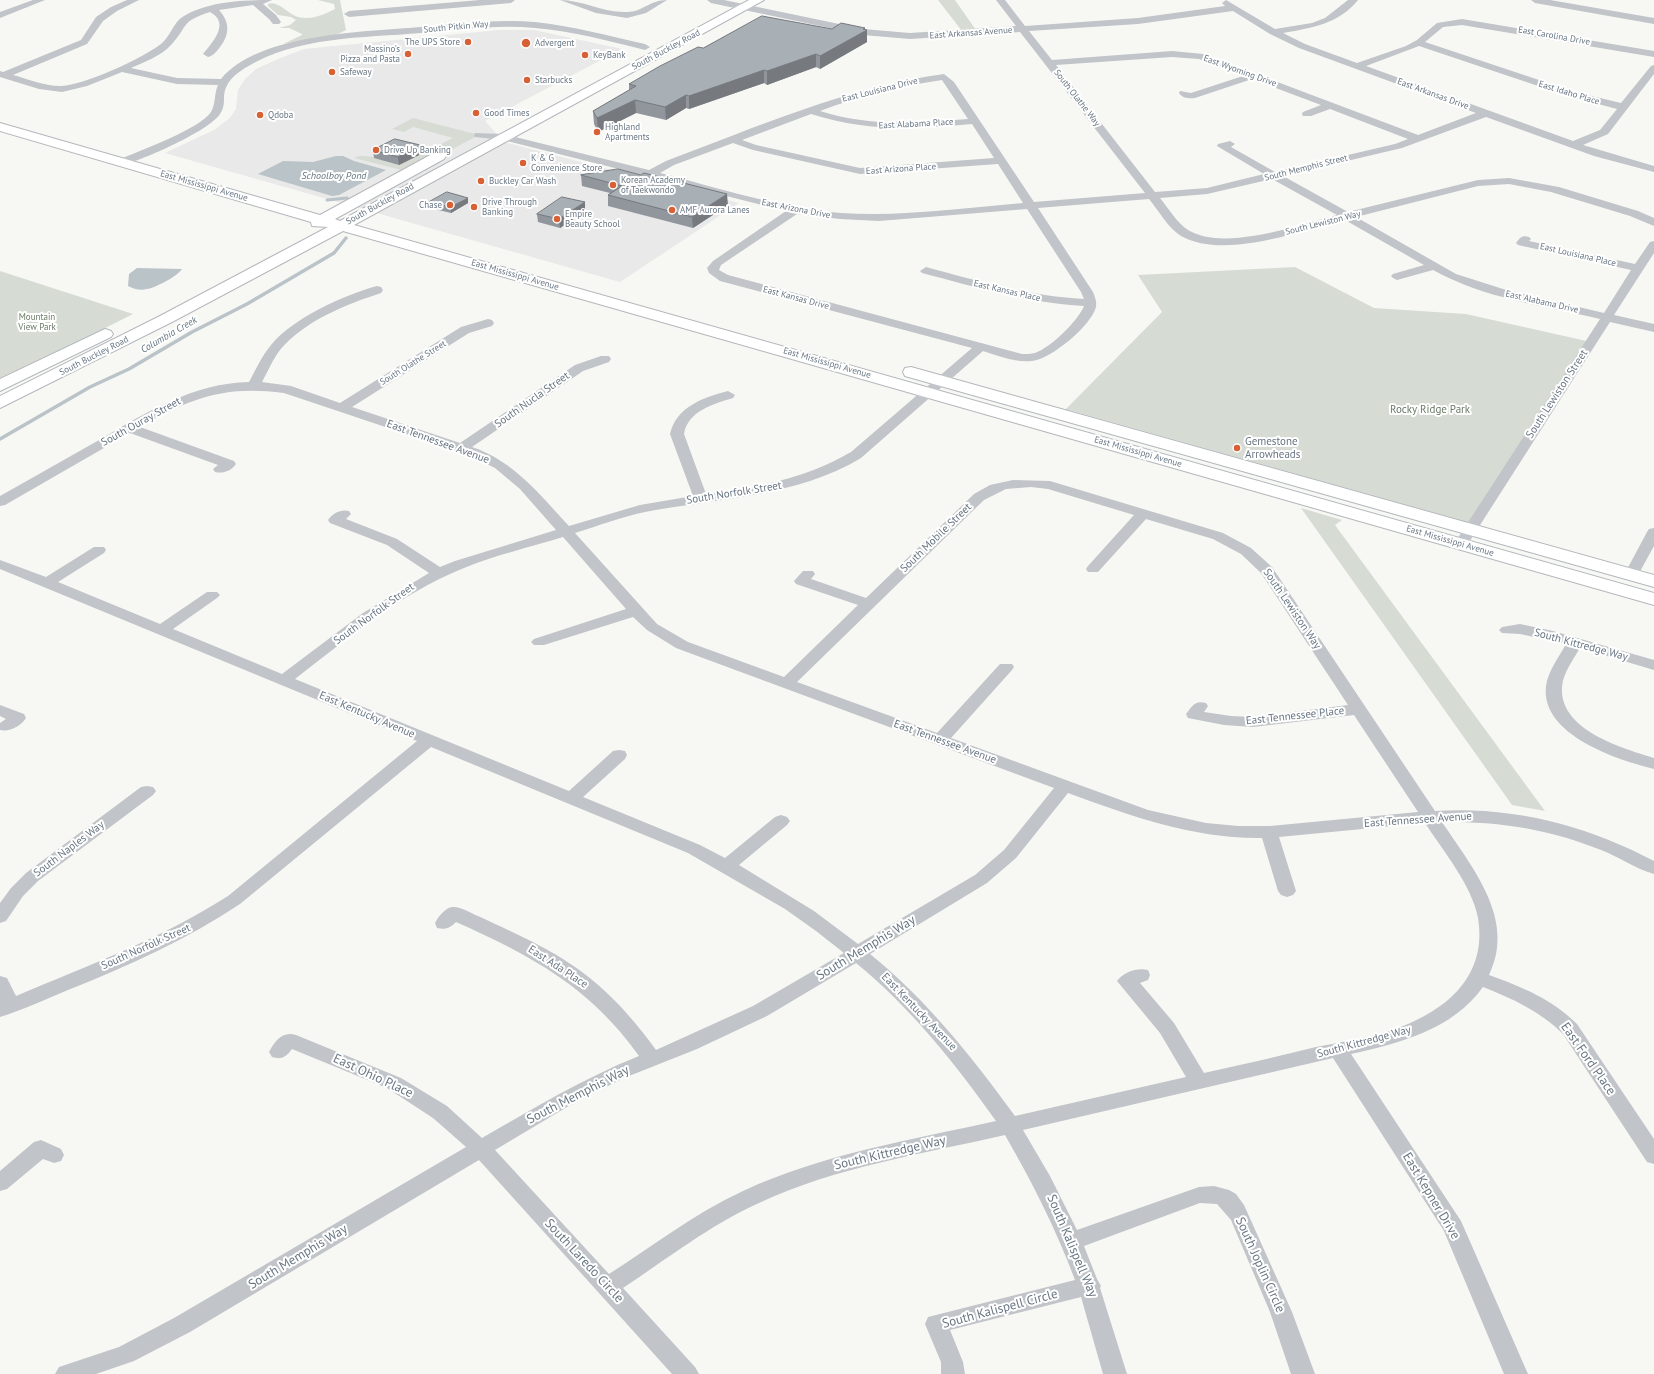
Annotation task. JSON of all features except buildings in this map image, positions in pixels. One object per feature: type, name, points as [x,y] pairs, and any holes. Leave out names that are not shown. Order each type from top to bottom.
[{"type":"main road","name":"South Buckley Road","points":[[339,219],[358,217],[503,137],[711,26],[747,4],[758,0]]},
{"type":"main road","points":[[711,26],[730,2]]},
{"type":"main road","name":"South Buckley Road","points":[[672,32],[730,2]]},
{"type":"main road","name":"South Buckley Road","points":[[624,58],[659,39]]},
{"type":"main road","points":[[503,137],[506,132],[530,110]]},
{"type":"main road","name":"East Mississippi Avenue","points":[[0,115],[138,154],[339,219],[936,386],[1466,537],[1654,599]]},
{"type":"main road","points":[[466,142],[501,123]]},
{"type":"main road","name":"East Mississippi Avenue","points":[[0,127],[322,220],[339,219]]},
{"type":"main road","name":"South Buckley Road","points":[[0,403],[152,326],[339,219],[452,149]]},
{"type":"main road","name":"East Mississippi Avenue","points":[[358,217],[538,267]]},
{"type":"main road","name":"South Buckley Road","points":[[0,386],[161,305],[322,220]]},
{"type":"main road","name":"East Mississippi Avenue","points":[[608,286],[936,386]]},
{"type":"main road","name":"East Mississippi Avenue","points":[[1466,537],[1654,581]]},
{"type":"street","points":[[0,15],[42,0]]},
{"type":"street","points":[[2,74],[84,42],[92,35],[94,27],[103,17],[117,8],[136,0]]},
{"type":"street","points":[[2,74],[52,88],[62,89],[80,85],[145,58],[164,46],[175,35],[179,23],[198,13],[255,1],[268,0]]},
{"type":"street","points":[[346,2],[351,25],[512,0]]},
{"type":"street","points":[[564,0],[618,14],[628,15],[639,12],[663,0]]},
{"type":"street","name":"East Arkansas Avenue","points":[[711,0],[747,4],[872,33],[895,36],[920,36],[1155,20],[1234,8]]},
{"type":"street","name":"South Olathe Way","points":[[1000,0],[1153,196]]},
{"type":"street","name":"East Arkansas Drive","points":[[1220,0],[1273,32],[1302,46],[1611,158],[1654,169]]},
{"type":"street","points":[[1273,32],[1314,25],[1328,20],[1354,0]]},
{"type":"street","points":[[1535,0],[1654,21]]},
{"type":"street","points":[[1578,7],[1584,0]]},
{"type":"street","points":[[255,1],[273,17],[276,22]]},
{"type":"street","points":[[208,54],[220,43],[224,31],[222,20],[213,9]]},
{"type":"street","name":"East Carolina Drive","points":[[1356,66],[1417,44],[1437,26],[1452,21],[1482,24],[1654,54]]},
{"type":"street","name":"South Pitkin Way","points":[[224,82],[244,65],[266,54],[307,42],[351,25],[519,24],[562,28],[645,47]]},
{"type":"street","name":"East Idaho Place","points":[[1417,44],[1515,75],[1586,100],[1624,107]]},
{"type":"street","name":"East Wyoming Drive","points":[[1050,63],[1183,54],[1204,57],[1419,138]]},
{"type":"street","points":[[121,68],[177,81],[224,82],[221,88],[219,108],[207,121],[122,162]]},
{"type":"street","points":[[1574,145],[1604,132],[1654,68]]},
{"type":"street","name":"East Idaho Place","points":[[1515,75],[1531,70]]},
{"type":"street","points":[[1184,94],[1191,96],[1254,75]]},
{"type":"street","name":"East Louisiana Drive","points":[[650,174],[670,163],[870,91],[944,77],[1031,206]]},
{"type":"street","points":[[1307,114],[1331,105]]},
{"type":"street","name":"East Alabama Place","points":[[811,111],[831,118],[875,127],[975,121]]},
{"type":"street","name":"South Memphis Street","points":[[1120,199],[1207,191],[1275,176],[1388,148],[1486,113]]},
{"type":"street","name":"East Arizona Drive","points":[[483,132],[795,210],[840,216],[879,218],[1120,199]]},
{"type":"street","name":"East Arizona Place","points":[[733,140],[753,147],[860,171],[1001,162]]},
{"type":"street","name":"East Alabama Drive","points":[[1230,144],[1222,146],[1452,276],[1480,287],[1654,328]]},
{"type":"street","name":"South Lewiston Way","points":[[1153,196],[1182,232],[1198,238],[1217,242],[1252,240],[1478,184],[1509,179],[1543,186],[1651,219]]},
{"type":"street","points":[[980,348],[1022,358],[1039,356],[1046,352],[1087,313],[1090,303],[1087,292],[1031,206]]},
{"type":"street","name":"East Kansas Drive","points":[[795,210],[717,263],[713,268],[714,271],[724,278],[980,348]]},
{"type":"street","name":"East Louisiana Place","points":[[1525,239],[1522,242],[1638,268]]},
{"type":"street","name":"South Lewiston Street","points":[[1466,537],[1654,244]]},
{"type":"street","points":[[1397,276],[1434,266]]},
{"type":"street","name":"East Kansas Place","points":[[926,271],[1036,299],[1090,303]]},
{"type":"street","points":[[254,385],[271,355],[292,333],[355,296],[377,290]]},
{"type":"street","name":"South Olathe Street","points":[[341,408],[465,330],[488,324]]},
{"type":"street","name":"South Norfolk Street","points":[[284,680],[396,596],[438,573],[486,555],[640,510],[776,488],[812,477],[836,467],[867,447],[980,348]]},
{"type":"street","name":"South Nucla Street","points":[[462,448],[578,368],[605,359]]},
{"type":"street","name":"East Tennessee Avenue","points":[[254,385],[286,389],[462,448],[486,458],[512,474],[565,531],[635,611],[652,627],[682,645],[1142,814],[1167,821],[1219,830],[1270,832],[1430,817],[1486,816],[1558,828],[1615,848],[1654,868]]},
{"type":"street","name":"South Ouray Street","points":[[0,502],[129,428],[187,397],[212,389],[254,385]]},
{"type":"street","points":[[701,499],[677,434],[677,429],[681,422],[703,403],[728,395]]},
{"type":"street","points":[[129,428],[229,464],[220,469]]},
{"type":"street","name":"South Lewiston Way","points":[[1010,483],[1026,482],[1050,485],[1144,513],[1218,536],[1233,543],[1258,560],[1267,570],[1430,817]]},
{"type":"street","name":"South Mobile Street","points":[[786,684],[978,497],[987,491],[1010,483]]},
{"type":"street","points":[[1093,569],[1144,513]]},
{"type":"street","points":[[344,514],[335,520],[392,542],[438,573]]},
{"type":"street","points":[[1631,575],[1654,532]]},
{"type":"street","points":[[47,583],[99,550]]},
{"type":"street","name":"East Kentucky Avenue","points":[[0,564],[284,680],[428,741],[660,834],[727,866],[792,904],[858,953],[910,1000],[938,1029],[988,1091],[1011,1125]]},
{"type":"street","points":[[808,574],[801,581],[869,604]]},
{"type":"street","points":[[162,630],[212,595]]},
{"type":"street","points":[[539,642],[635,611]]},
{"type":"street","name":"South Kittredge Way","points":[[1507,630],[1520,629],[1533,631],[1654,665]]},
{"type":"street","points":[[1575,642],[1556,680],[1554,688],[1555,699],[1560,710],[1575,728],[1589,738],[1616,752],[1654,764]]},
{"type":"street","points":[[940,740],[1006,667]]},
{"type":"street","name":"East Tennessee Place","points":[[1200,706],[1194,714],[1219,720],[1239,722],[1254,722],[1359,709]]},
{"type":"street","points":[[0,710],[18,718],[6,726]]},
{"type":"street","name":"South Norfolk Street","points":[[5,1007],[163,941],[212,915],[234,900],[428,741]]},
{"type":"street","points":[[572,798],[619,755]]},
{"type":"street","name":"South Memphis Way","points":[[67,1374],[126,1354],[164,1335],[565,1098],[610,1076],[690,1044],[760,1011],[981,879],[1010,854],[1065,786]]},
{"type":"street","name":"South Naples Way","points":[[0,917],[17,892],[32,877],[147,791]]},
{"type":"street","name":"South Kittredge Way","points":[[607,1287],[718,1214],[773,1187],[811,1173],[851,1162],[1394,1037],[1421,1027],[1451,1010],[1468,993],[1479,978],[1487,958],[1490,938],[1483,903],[1477,889],[1430,817]]},
{"type":"street","points":[[727,866],[781,821]]},
{"type":"street","points":[[1270,832],[1287,890]]},
{"type":"street","name":"East Ada Place","points":[[444,922],[454,913],[531,948],[568,971],[596,992],[621,1017],[652,1059]]},
{"type":"street","points":[[1141,975],[1127,981],[1167,1028],[1199,1082]]},
{"type":"street","name":"East Ford Place","points":[[1479,978],[1528,997],[1543,1005],[1559,1017],[1570,1029],[1654,1156]]},
{"type":"street","points":[[0,983],[5,1007]]},
{"type":"street","name":"East Ohio Place","points":[[279,1052],[289,1040],[394,1083],[440,1112],[480,1148]]},
{"type":"street","name":"East Kepner Drive","points":[[1338,1050],[1453,1227],[1516,1374]]},
{"type":"street","name":"South Kalispell Way","points":[[1011,1125],[1038,1171],[1072,1241],[1090,1286],[1115,1374]]},
{"type":"street","points":[[0,1184],[41,1148],[54,1155]]},
{"type":"street","name":"South Laredo Circle","points":[[480,1148],[687,1374]]},
{"type":"street","name":"South Joplin Circle","points":[[1072,1241],[1199,1195],[1208,1193],[1218,1195],[1227,1200],[1239,1216],[1276,1299],[1293,1342],[1303,1374]]},
{"type":"street","name":"South Kalispell Circle","points":[[953,1374],[952,1362],[936,1324],[1090,1286]]},
{"type":"shaded area","points":[[499,30],[534,30],[622,49],[485,121],[504,142],[739,203],[620,282],[165,153],[214,130],[230,118],[236,109],[238,90],[245,79],[256,69],[304,49]]},
{"type":"green space","points":[[318,0],[340,0],[346,30],[336,35],[283,44],[302,34],[289,28],[279,28],[290,25],[296,20],[291,17],[278,15],[268,6],[268,4],[276,4],[295,16],[303,18],[317,16],[335,9],[334,4]]},
{"type":"green space","points":[[938,0],[955,0],[976,30],[962,31]]},
{"type":"green space","points":[[413,118],[479,135],[409,172],[354,158],[364,156],[399,165],[453,138],[413,127],[404,132],[392,129]]},
{"type":"green space","name":"Rocky Ridge Park","points":[[1295,267],[1374,308],[1466,314],[1591,342],[1470,529],[1453,518],[1069,410],[1061,414],[1162,312],[1138,275]]},
{"type":"green space","name":"Mountain View Park","points":[[0,271],[133,314],[0,381]]},
{"type":"green space","points":[[1301,508],[1342,520],[1335,525],[1545,811],[1512,805]]},
{"type":"water","name":"Schoolboy Pond","points":[[336,156],[343,156],[354,161],[386,170],[339,195],[332,196],[258,174],[283,161],[313,162]]},
{"type":"water","points":[[137,268],[182,269],[166,281],[151,288],[142,290],[128,286],[129,274]]},
{"type":"waterway","name":"Columbia Creek","points":[[327,200],[347,198]]},
{"type":"waterway","name":"Columbia Creek","points":[[0,439],[90,387],[129,369],[192,332],[247,304],[334,253],[346,238]]},
{"type":"place","name":"The UPS Store","points":[[468,42]]},
{"type":"place","name":"Advergent","points":[[526,43]]},
{"type":"place","name":"Massino's Pizza and Pasta","points":[[408,54]]},
{"type":"place","name":"KeyBank","points":[[585,55]]},
{"type":"place","name":"Safeway","points":[[332,72]]},
{"type":"place","name":"Starbucks","points":[[527,80]]},
{"type":"place","name":"Good Times","points":[[476,113]]},
{"type":"place","name":"Qdoba","points":[[260,115]]},
{"type":"place","name":"Highland Apartments","points":[[597,132]]},
{"type":"place","name":"Drive Up Banking","points":[[376,150]]},
{"type":"place","name":"K & G Convenience Store","points":[[523,163]]},
{"type":"place","name":"Buckley Car Wash","points":[[481,181]]},
{"type":"place","name":"Korean Academy of Taekwondo","points":[[613,185]]},
{"type":"place","name":"Chase","points":[[450,205]]},
{"type":"place","name":"Drive Through Banking","points":[[474,207]]},
{"type":"place","name":"AMF Aurora Lanes","points":[[672,210]]},
{"type":"place","name":"Empire Beauty School","points":[[557,219]]},
{"type":"place","name":"Gemestone Arrowheads","points":[[1237,448]]}]
